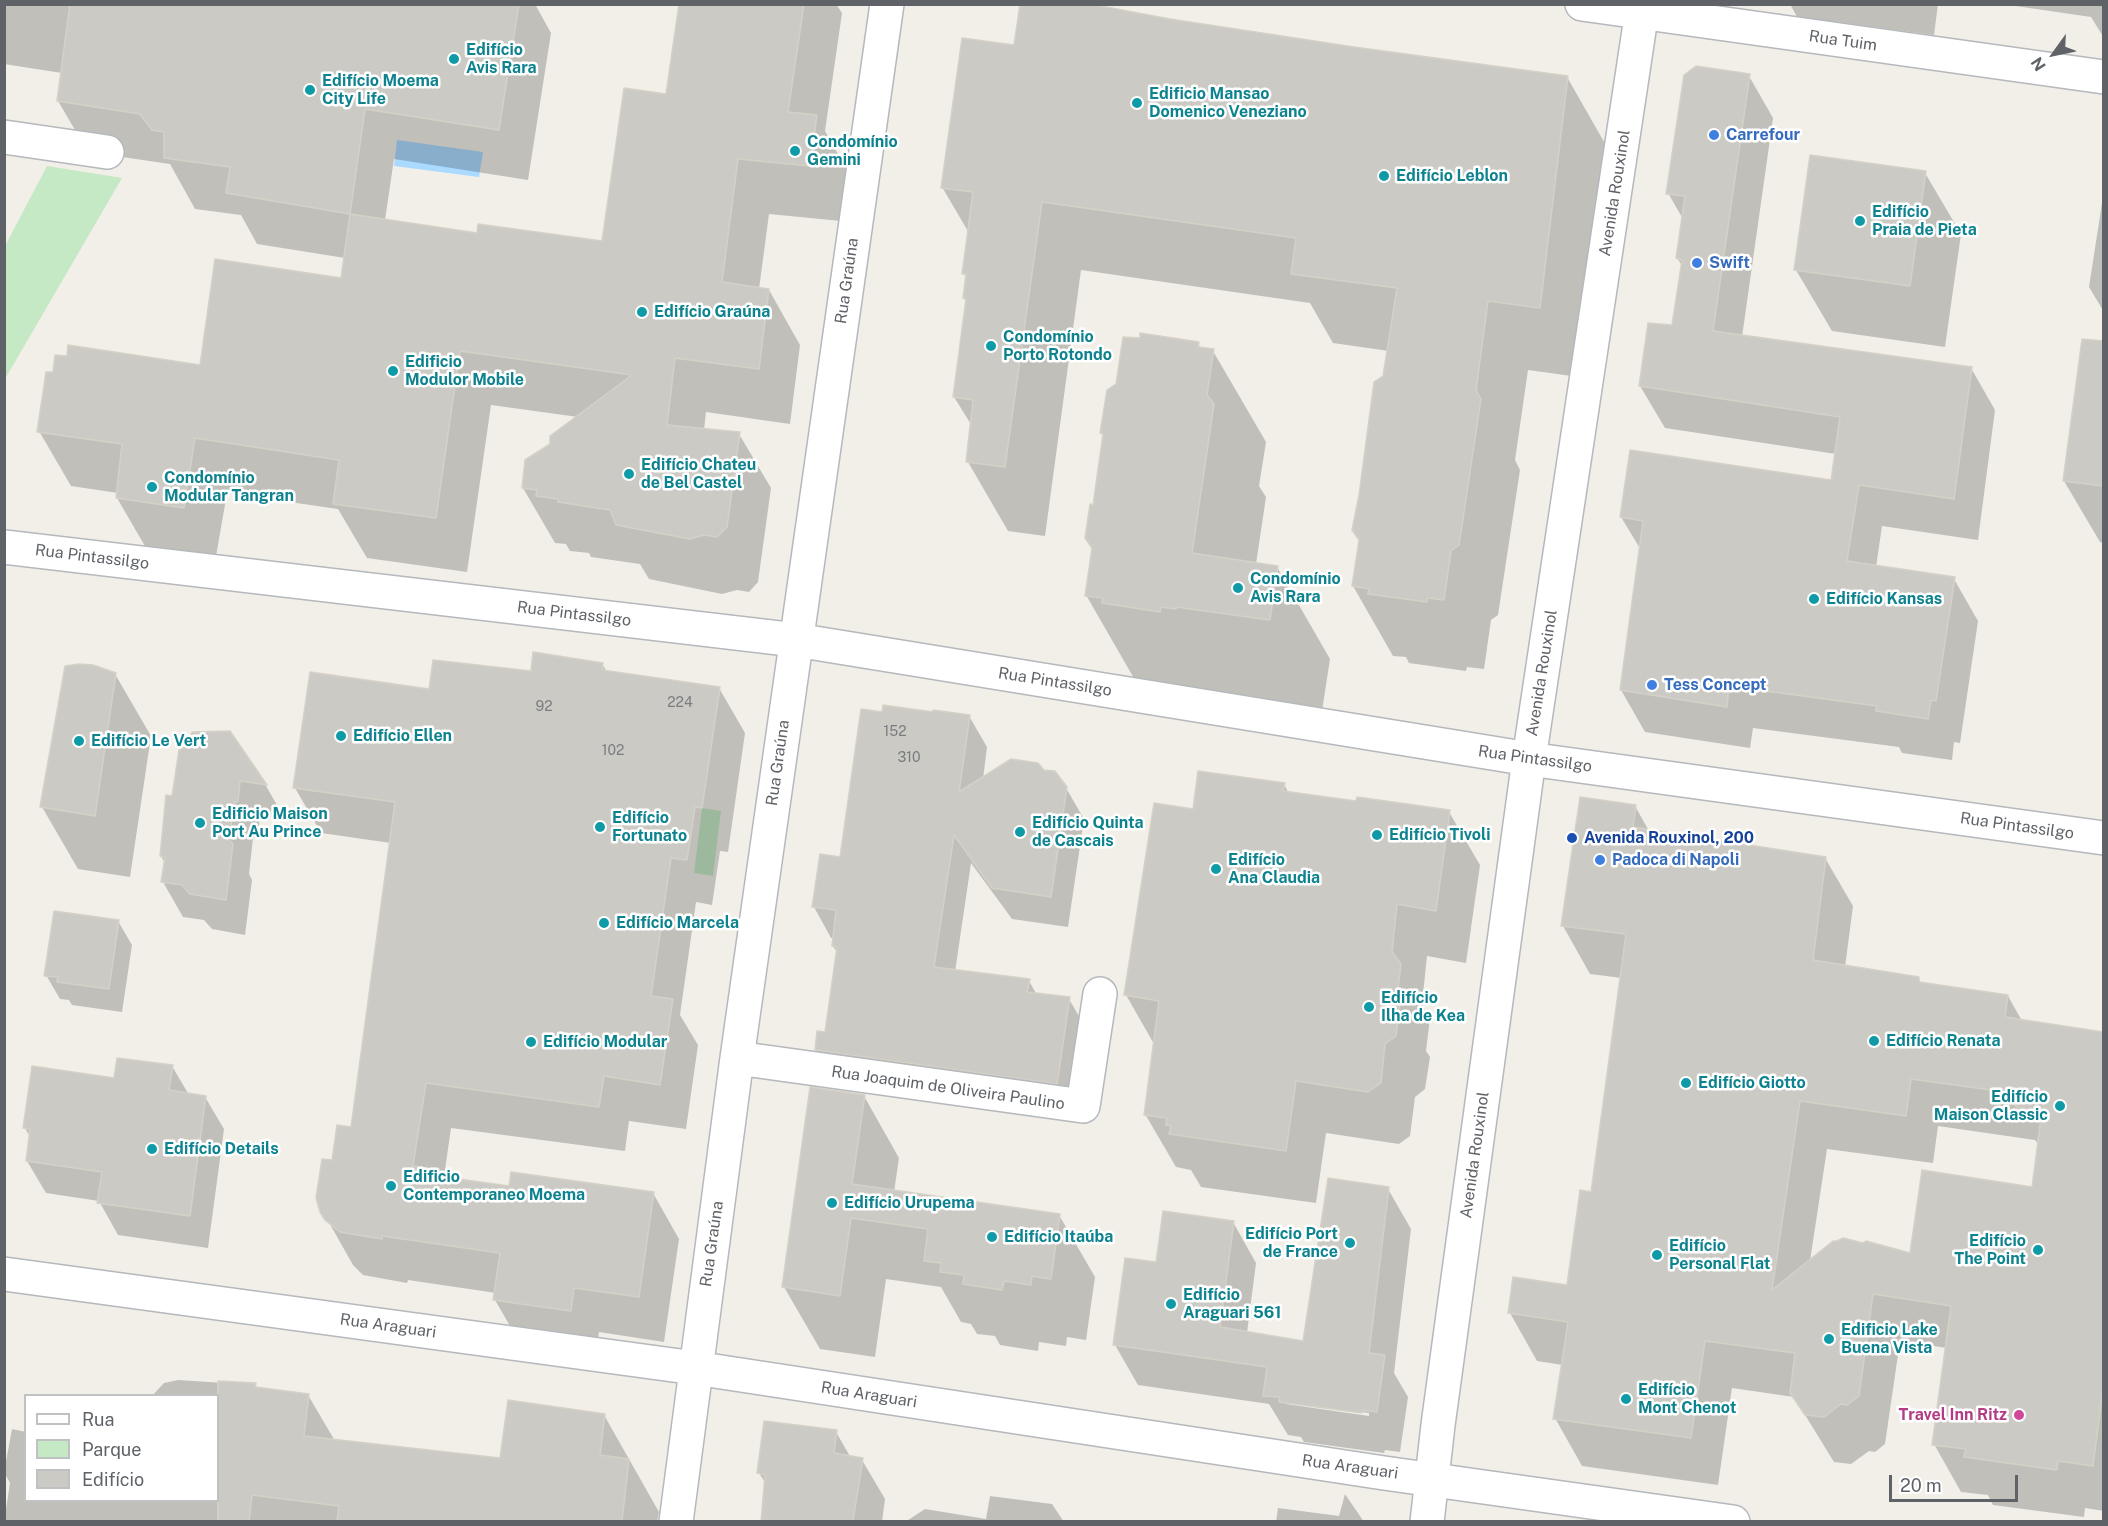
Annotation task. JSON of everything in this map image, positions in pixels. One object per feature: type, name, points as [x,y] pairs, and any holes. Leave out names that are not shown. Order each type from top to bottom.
[{"type":"street","name":"Rua Graúna","points":[[676,1521],[737,1058],[887,4]]},
{"type":"street","name":"Rua Tuim","points":[[1582,4],[1642,9],[2103,77]]},
{"type":"street","name":"Avenida Rouxinol","points":[[1427,1521],[1529,759],[1642,9]]},
{"type":"street","points":[[4,137],[107,152]]},
{"type":"street","name":"Rua Pintassilgo","points":[[4,547],[796,640],[1529,759],[2103,838]]},
{"type":"street","name":"Rua Joaquim de Oliveira Paulino","points":[[737,1058],[1083,1106],[1100,994]]},
{"type":"street","name":"Rua Araguari","points":[[4,1274],[695,1368],[1432,1479],[1733,1521]]},
{"type":"green space","points":[[47,166],[122,178],[5,379],[5,246]]},
{"type":"green space","points":[[702,808],[721,811],[713,876],[694,873]]},
{"type":"water","points":[[397,140],[483,152],[479,177],[394,166]]},
{"type":"building","points":[[70,4],[519,4],[499,130],[365,109],[350,214],[226,193],[230,167],[164,158],[164,132],[152,130],[140,114],[57,101]]},
{"type":"building","points":[[679,4],[804,4],[788,112],[817,115],[810,166],[738,159],[722,282],[769,289],[759,369],[675,358],[667,425],[740,432],[727,527],[717,537],[704,535],[690,539],[616,525],[610,510],[558,502],[558,499],[536,496],[537,490],[522,488],[525,460],[550,444],[550,436],[632,375],[460,351],[436,518],[333,504],[339,460],[195,438],[184,508],[116,498],[122,444],[37,432],[46,372],[53,372],[55,355],[67,356],[68,345],[200,365],[215,259],[341,278],[350,214],[477,233],[478,224],[602,241],[624,88],[666,94]]},
{"type":"building","points":[[1020,4],[1090,4],[1170,19],[1354,47],[1568,76],[1540,308],[1488,301],[1476,390],[1481,399],[1459,545],[1451,551],[1444,600],[1427,598],[1427,602],[1368,594],[1369,589],[1352,586],[1359,540],[1352,530],[1374,382],[1383,376],[1397,288],[1291,274],[1296,238],[1042,202],[1005,467],[966,462],[973,400],[953,397],[966,299],[963,298],[966,274],[962,274],[973,192],[941,188],[962,38],[1014,45]]},
{"type":"building","points":[[1696,66],[1750,74],[1713,331],[1972,367],[1954,499],[1859,485],[1847,561],[1955,577],[1936,701],[1931,700],[1928,719],[1876,711],[1877,706],[1729,686],[1727,707],[1620,690],[1643,521],[1620,517],[1630,450],[1831,480],[1840,417],[1639,386],[1648,323],[1672,325],[1682,260],[1676,258],[1685,196],[1666,194],[1684,75]]},
{"type":"building","name":"Edifício Praia de Pieta","points":[[1810,155],[1926,171],[1910,286],[1794,270]]},
{"type":"building","points":[[1140,333],[1199,342],[1198,347],[1214,349],[1207,395],[1214,404],[1192,553],[1278,566],[1270,620],[1176,607],[1176,609],[1161,607],[1160,612],[1102,603],[1103,598],[1085,596],[1092,548],[1085,538],[1090,504],[1093,505],[1107,390],[1116,384],[1123,337],[1140,338]]},
{"type":"building","points":[[2082,339],[2103,341],[2103,486],[2063,481]]},
{"type":"building","points":[[533,652],[603,663],[602,670],[720,687],[702,808],[695,807],[687,860],[671,858],[651,996],[673,999],[660,1085],[604,1076],[599,1107],[426,1083],[413,1166],[432,1169],[430,1175],[509,1186],[511,1172],[654,1192],[639,1297],[574,1288],[571,1311],[493,1300],[500,1253],[340,1232],[325,1220],[316,1198],[322,1159],[332,1160],[337,1125],[351,1127],[395,802],[293,788],[310,672],[429,689],[433,660],[531,671]]},
{"type":"building","name":"Edifício Le Vert","points":[[93,665],[116,673],[95,816],[40,807],[65,666]]},
{"type":"building","points":[[883,705],[970,715],[959,792],[1011,759],[1038,763],[1044,770],[1055,771],[1067,787],[1051,897],[992,888],[954,835],[934,967],[1030,979],[1027,992],[1070,997],[1057,1084],[815,1050],[817,1031],[825,1032],[837,947],[832,946],[836,910],[812,907],[820,854],[840,857],[861,709],[882,712]]},
{"type":"building","name":"Edificio Maison Port Au Prince","points":[[230,731],[267,785],[240,781],[238,801],[234,803],[229,840],[233,844],[226,900],[190,894],[182,885],[161,882],[165,857],[160,856],[166,795],[172,796],[179,750],[187,745],[192,732]]},
{"type":"building","points":[[1198,771],[1285,783],[1283,791],[1356,801],[1357,797],[1450,810],[1436,911],[1397,904],[1392,952],[1401,964],[1397,997],[1400,1002],[1396,1036],[1385,1044],[1381,1083],[1368,1092],[1296,1081],[1286,1151],[1169,1134],[1171,1126],[1166,1125],[1167,1118],[1144,1115],[1159,1001],[1124,995],[1154,803],[1193,809]]},
{"type":"building","points":[[1580,797],[1636,805],[1633,827],[1826,857],[1813,960],[1919,977],[1919,982],[2008,995],[2005,1017],[2103,1032],[2103,1388],[2093,1466],[2058,1461],[2057,1470],[1964,1457],[1966,1449],[1932,1445],[1951,1306],[1873,1294],[1859,1396],[1847,1405],[1841,1404],[1824,1417],[1805,1415],[1790,1393],[1795,1353],[1705,1341],[1691,1438],[1553,1419],[1568,1322],[1508,1313],[1513,1277],[1567,1285],[1580,1190],[1591,1192],[1626,934],[1561,926]],"holes":[[[1911,1079],[2006,1092],[2022,1115],[2041,1118],[2032,1187],[1922,1170],[1910,1253],[1866,1241],[1863,1243],[1843,1238],[1833,1241],[1772,1290],[1800,1101],[1906,1116]]]},
{"type":"building","points":[[54,911],[119,920],[109,989],[57,982],[58,977],[44,976]]},
{"type":"building","name":"Edifício Details","points":[[117,1058],[173,1065],[169,1090],[206,1096],[190,1216],[97,1203],[102,1172],[26,1161],[30,1129],[23,1128],[32,1066],[114,1078]]},
{"type":"building","points":[[810,1087],[865,1095],[852,1184],[1060,1214],[1051,1279],[1032,1276],[1031,1285],[1004,1281],[1002,1290],[963,1284],[964,1275],[940,1272],[941,1263],[924,1261],[928,1229],[851,1218],[840,1296],[782,1287]]},
{"type":"building","points":[[1328,1178],[1389,1187],[1369,1353],[1385,1355],[1377,1412],[1362,1410],[1362,1413],[1279,1402],[1280,1397],[1263,1396],[1267,1367],[1113,1345],[1125,1258],[1156,1262],[1163,1211],[1234,1221],[1220,1327],[1303,1341]]},
{"type":"building","points":[[218,1381],[256,1383],[255,1387],[309,1394],[304,1436],[500,1458],[508,1400],[605,1414],[600,1455],[629,1459],[622,1521],[337,1521],[339,1506],[252,1495],[249,1521],[218,1521]]},
{"type":"building","points":[[764,1421],[837,1430],[834,1453],[863,1458],[853,1521],[761,1521],[765,1475],[757,1473]]},
{"type":"place","name":"Edifício Avis Rara","points":[[454,59]]},
{"type":"place","name":"Edifício Moema City Life","points":[[310,90]]},
{"type":"place","name":"Edificio Mansao Domenico Veneziano","points":[[1137,103]]},
{"type":"place","name":"Carrefour","points":[[1714,135]]},
{"type":"place","name":"Condomínio Gemini","points":[[795,151]]},
{"type":"place","name":"Edifício Leblon","points":[[1384,176]]},
{"type":"place","name":"Edifício Praia de Pieta","points":[[1860,221]]},
{"type":"place","name":"Swift","points":[[1697,263]]},
{"type":"place","name":"Edifício Graúna","points":[[642,312]]},
{"type":"place","name":"Condomínio Porto Rotondo","points":[[991,346]]},
{"type":"place","name":"Edificio Modulor Mobile","points":[[393,371]]},
{"type":"place","name":"Edifício Chateu de Bel Castel","points":[[629,474]]},
{"type":"place","name":"Condomínio Modular Tangran","points":[[152,487]]},
{"type":"place","name":"Condomínio Avis Rara","points":[[1238,588]]},
{"type":"place","name":"Edifício Kansas","points":[[1814,599]]},
{"type":"place","name":"Tess Concept","points":[[1652,685]]},
{"type":"place","name":"Edifício Ellen","points":[[341,736]]},
{"type":"place","name":"Edifício Le Vert","points":[[79,741]]},
{"type":"place","name":"Edificio Maison Port Au Prince","points":[[200,823]]},
{"type":"place","name":"Edifício Fortunato","points":[[600,827]]},
{"type":"place","name":"Edifício Quinta de Cascais","points":[[1020,832]]},
{"type":"place","name":"Edifício Tivoli","points":[[1377,835]]},
{"type":"place","name":"Avenida Rouxinol, 200","points":[[1572,838]]},
{"type":"place","name":"Padoca di Napoli","points":[[1600,860]]},
{"type":"place","name":"Edifício Ana Claudia","points":[[1216,869]]},
{"type":"place","name":"Edifício Marcela","points":[[604,923]]},
{"type":"place","name":"Edifício Ilha de Kea","points":[[1369,1007]]},
{"type":"place","name":"Edifício Renata","points":[[1874,1041]]},
{"type":"place","name":"Edifício Modular","points":[[531,1042]]},
{"type":"place","name":"Edifício Giotto","points":[[1686,1083]]},
{"type":"place","name":"Edifício Maison Classic","points":[[2060,1106]]},
{"type":"place","name":"Edifício Details","points":[[152,1149]]},
{"type":"place","name":"Edificio Contemporaneo Moema","points":[[391,1186]]},
{"type":"place","name":"Edifício Urupema","points":[[832,1203]]},
{"type":"place","name":"Edifício Itaúba","points":[[992,1237]]},
{"type":"place","name":"Edifício Port de France","points":[[1350,1243]]},
{"type":"place","name":"Edifício The Point","points":[[2038,1250]]},
{"type":"place","name":"Edifício Personal Flat","points":[[1657,1255]]},
{"type":"place","name":"Edifício Araguari 561","points":[[1171,1304]]},
{"type":"place","name":"Edificio Lake Buena Vista","points":[[1829,1339]]},
{"type":"place","name":"Edifício Mont Chenot","points":[[1626,1399]]},
{"type":"place","name":"Travel Inn Ritz","points":[[2019,1415]]}]
